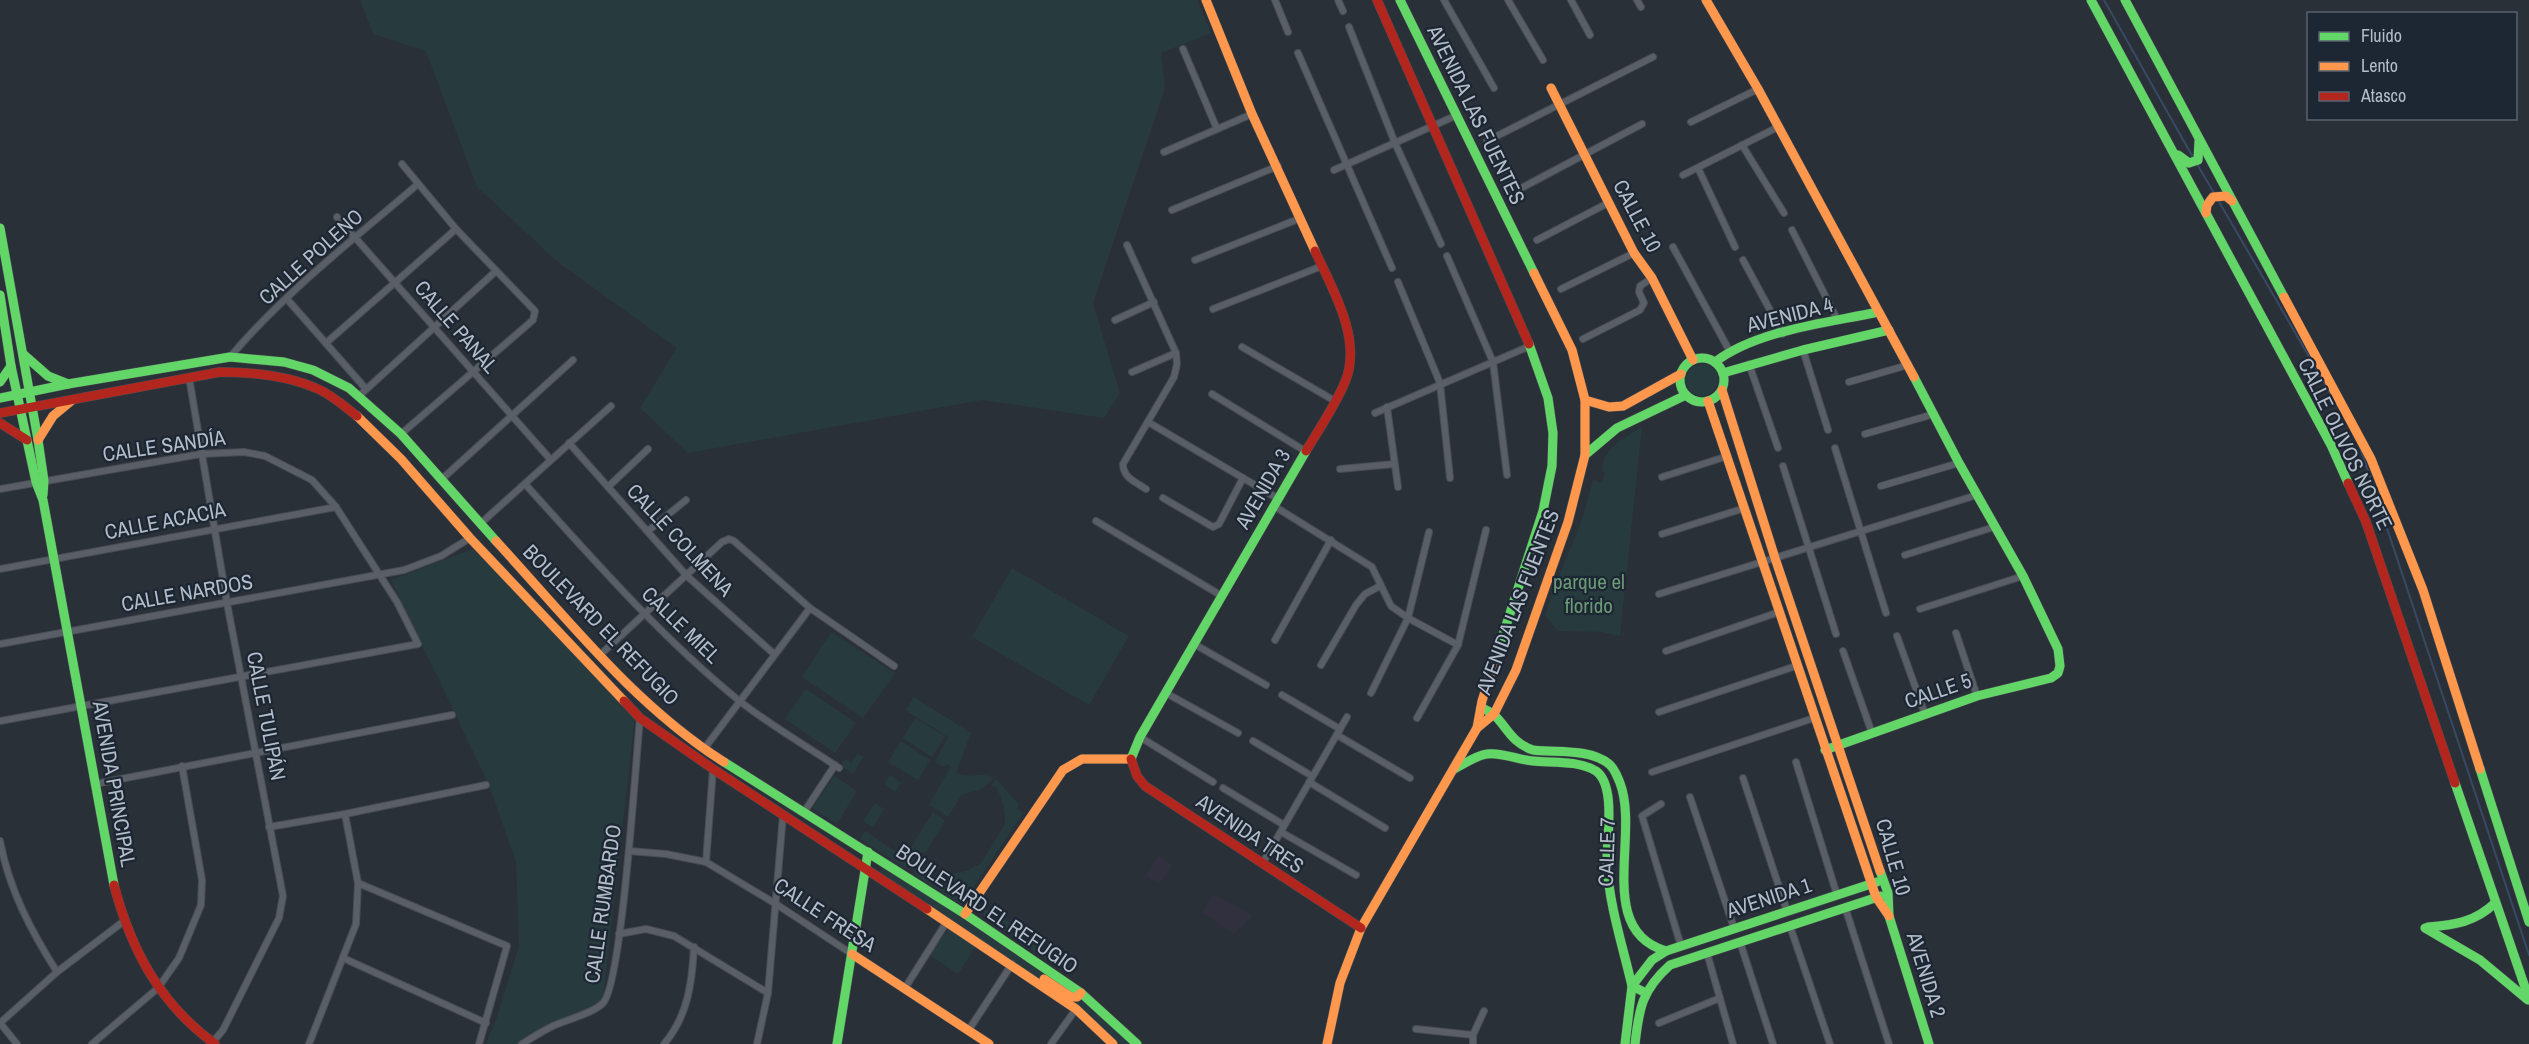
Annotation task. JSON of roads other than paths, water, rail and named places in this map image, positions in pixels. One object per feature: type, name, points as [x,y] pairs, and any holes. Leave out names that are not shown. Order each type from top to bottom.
[{"type":"main road","name":"AVENIDA 3","points":[[1131,759],[1140,737],[1346,381],[1350,357],[1348,330],[1278,166],[1252,114],[1206,0]]},
{"type":"main road","name":"AVENIDA LAS FUENTES","points":[[1377,0],[1530,346],[1548,398],[1553,433],[1552,466],[1543,511],[1481,708],[1477,728]]},
{"type":"main road","name":"AVENIDA LAS FUENTES","points":[[1400,0],[1455,116],[1572,350],[1585,400],[1585,455],[1578,489],[1516,670],[1494,714],[1477,728]]},
{"type":"main road","points":[[1706,0],[1758,89],[1959,463],[2023,576]]},
{"type":"main road","name":"CALLE OLIVOS NORTE","points":[[2091,0],[2207,209],[2331,446],[2366,522],[2494,903],[2529,1000]]},
{"type":"main road","name":"CALLE OLIVOS NORTE","points":[[2125,0],[2371,459],[2423,590],[2529,922]]},
{"type":"main road","name":"CALLE 10","points":[[1551,88],[1634,253],[1652,278],[1693,360]]},
{"type":"main road","points":[[2178,156],[2193,163],[2198,160],[2200,149],[2198,136]]},
{"type":"main road","points":[[2207,209],[2213,197],[2230,199]]},
{"type":"main road","name":"AVENIDA PRINCIPAL","points":[[0,228],[39,441],[40,481],[53,559],[112,875],[134,948],[158,988],[183,1018],[212,1043]]},
{"type":"main road","name":"AVENIDA PRINCIPAL","points":[[0,295],[11,366],[27,441],[40,481]]},
{"type":"main road","name":"AVENIDA 4","points":[[1715,362],[1729,350],[1783,334],[1878,312]]},
{"type":"main road","name":"AVENIDA 4","points":[[1723,373],[1803,350],[1889,330]]},
{"type":"main road","points":[[23,354],[48,376],[68,384]]},
{"type":"main road","name":"BOULEVARD EL REFUGIO","points":[[0,398],[68,384],[230,357],[284,362],[313,370],[363,392],[480,524],[647,704],[704,749],[965,914],[1081,993],[1137,1044]]},
{"type":"main road","points":[[1585,400],[1609,407],[1623,406],[1681,374],[1688,363],[1693,360],[1708,358],[1715,362],[1723,373],[1722,390],[1708,401],[1696,401],[1686,394],[1681,385],[1681,374]]},
{"type":"main road","points":[[0,382],[11,366]]},
{"type":"main road","points":[[0,413],[189,377],[246,372],[273,375],[319,389],[363,420],[401,459],[470,538],[640,718],[783,815],[1014,966],[1076,1009],[1113,1044]]},
{"type":"main road","name":"CALLE 10","points":[[1722,390],[1775,558],[1884,880],[1888,893],[1889,916]]},
{"type":"main road","points":[[1585,455],[1617,428],[1686,394]]},
{"type":"main road","points":[[39,441],[53,416],[73,399]]},
{"type":"main road","name":"CALLE 10","points":[[1708,401],[1871,884],[1876,897],[1889,916]]},
{"type":"main road","points":[[0,423],[27,441]]},
{"type":"main road","name":"CALLE 5","points":[[1825,750],[1977,696],[2051,678],[2058,673],[2060,666],[2058,649],[2023,576]]},
{"type":"main road","name":"CALLE 7","points":[[1481,708],[1494,714],[1509,736],[1531,749],[1580,754],[1603,761],[1614,770],[1624,794],[1628,824],[1623,894],[1633,929],[1646,943],[1666,951]]},
{"type":"main road","points":[[1327,1044],[1340,983],[1361,928],[1477,728]]},
{"type":"main road","name":"CALLE 7","points":[[1454,769],[1485,754],[1496,754],[1529,761],[1576,764],[1597,772],[1605,785],[1608,808],[1607,865],[1612,900],[1632,986],[1625,1044]]},
{"type":"main road","points":[[965,914],[1063,770],[1082,759],[1131,759]]},
{"type":"main road","name":"AVENIDA TRES","points":[[1131,759],[1137,776],[1145,786],[1361,928]]},
{"type":"main road","points":[[837,1044],[868,852]]},
{"type":"main road","name":"AVENIDA 1","points":[[1666,951],[1884,880]]},
{"type":"main road","name":"AVENIDA 1","points":[[1644,992],[1653,979],[1670,965],[1888,893]]},
{"type":"main road","points":[[2494,903],[2485,914],[2475,920],[2425,928],[2461,945],[2503,976],[2529,1000]]},
{"type":"main road","name":"AVENIDA 2","points":[[1889,916],[1929,1044]]},
{"type":"main road","points":[[1635,1044],[1644,992],[1632,986],[1652,960],[1666,951]]},
{"type":"main road","name":"CALLE FRESA","points":[[852,954],[989,1044]]},
{"type":"main road","points":[[1014,966],[1022,965],[1071,997],[1077,997],[1081,993]]},
{"type":"street","points":[[1275,0],[1288,32]]},
{"type":"street","points":[[1338,0],[1343,10]]},
{"type":"street","points":[[1444,0],[1494,88]]},
{"type":"street","points":[[1508,0],[1543,60]]},
{"type":"street","points":[[1571,0],[1590,35]]},
{"type":"street","points":[[1349,27],[1395,143],[1441,244]]},
{"type":"street","points":[[1183,49],[1217,129]]},
{"type":"street","points":[[1298,53],[1392,268]]},
{"type":"street","points":[[1487,141],[1558,103],[1653,57]]},
{"type":"street","points":[[1691,122],[1758,89]]},
{"type":"street","points":[[1164,152],[1252,114]]},
{"type":"street","points":[[1335,170],[1433,128],[1455,116]]},
{"type":"street","points":[[1512,193],[1642,124]]},
{"type":"street","points":[[1683,175],[1778,127]]},
{"type":"street","points":[[1742,146],[1784,213]]},
{"type":"street","points":[[401,434],[535,316],[535,311],[456,229],[402,164]]},
{"type":"street","points":[[1172,210],[1278,166]]},
{"type":"street","points":[[1698,168],[1735,247]]},
{"type":"street","name":"CALLE POLENO","points":[[230,357],[245,339],[287,299],[418,184]]},
{"type":"street","points":[[1536,240],[1608,203]]},
{"type":"street","name":"CALLE PANAL","points":[[337,217],[550,459]]},
{"type":"street","points":[[1195,260],[1301,218]]},
{"type":"street","points":[[326,343],[456,229]]},
{"type":"street","points":[[1792,230],[1838,321]]},
{"type":"street","points":[[1127,245],[1176,353],[1178,364],[1174,377],[1124,465],[1123,471],[1128,477],[1146,489]]},
{"type":"street","points":[[1673,247],[1729,350]]},
{"type":"street","points":[[1561,289],[1634,253]]},
{"type":"street","points":[[1447,256],[1493,362],[1507,475]]},
{"type":"street","points":[[1743,260],[1783,334]]},
{"type":"street","points":[[1213,309],[1322,266]]},
{"type":"street","points":[[287,299],[326,343],[363,392],[495,271]]},
{"type":"street","points":[[1583,339],[1640,310],[1644,303],[1639,292],[1640,286],[1652,278]]},
{"type":"street","points":[[1398,282],[1440,383],[1450,478]]},
{"type":"street","points":[[1115,320],[1154,302]]},
{"type":"street","points":[[1375,413],[1530,346]]},
{"type":"street","points":[[1242,347],[1335,400]]},
{"type":"street","points":[[1803,350],[1828,430]]},
{"type":"street","points":[[1132,372],[1176,353]]},
{"type":"street","points":[[442,479],[573,360]]},
{"type":"street","points":[[1749,364],[1778,448]]},
{"type":"street","points":[[1849,382],[1908,365]]},
{"type":"street","name":"CALLE TULIPÁN","points":[[189,377],[227,603],[283,896],[279,918],[223,1030],[212,1043]]},
{"type":"street","points":[[1212,394],[1305,451]]},
{"type":"street","points":[[480,524],[611,406]]},
{"type":"street","points":[[1387,407],[1398,487]]},
{"type":"street","points":[[1865,434],[1934,414]]},
{"type":"street","points":[[1148,422],[1243,478],[1372,567],[1391,606],[1408,618],[1458,645]]},
{"type":"street","name":"CALLE COLMENA","points":[[569,443],[687,576],[774,654]]},
{"type":"street","points":[[1835,448],[1886,613]]},
{"type":"street","points":[[608,488],[648,449]]},
{"type":"street","name":"CALLE SANDÍA","points":[[0,489],[201,454],[244,452],[266,456],[312,480],[336,507],[397,602],[418,644],[242,676]]},
{"type":"street","points":[[1662,477],[1728,456]]},
{"type":"street","points":[[1881,486],[1959,463]]},
{"type":"street","points":[[1340,469],[1394,464]]},
{"type":"street","points":[[1783,466],[1836,634]]},
{"type":"street","points":[[1163,498],[1213,527],[1219,524],[1243,478]]},
{"type":"street","name":"CALLE MIEL","points":[[525,484],[644,616],[739,701],[837,766],[804,812]]},
{"type":"street","points":[[1659,594],[1977,495]]},
{"type":"street","points":[[648,531],[686,500]]},
{"type":"street","name":"CALLE ACACIA","points":[[0,568],[336,507]]},
{"type":"street","points":[[1662,534],[1745,508]]},
{"type":"street","points":[[1096,521],[1222,596]]},
{"type":"street","points":[[1905,555],[1994,527]]},
{"type":"street","points":[[1417,718],[1458,645],[1486,530]]},
{"type":"street","points":[[1371,693],[1408,618],[1429,532]]},
{"type":"street","name":"CALLE NARDOS","points":[[0,644],[404,570],[441,556],[470,538]]},
{"type":"street","points":[[600,655],[722,542],[729,539],[810,608],[894,666]]},
{"type":"street","points":[[1275,640],[1331,540]]},
{"type":"street","points":[[1920,609],[2023,576]]},
{"type":"street","points":[[1321,665],[1356,604],[1365,594],[1380,586]]},
{"type":"street","points":[[704,749],[810,608]]},
{"type":"street","points":[[1666,651],[1779,612]]},
{"type":"street","points":[[1956,633],[1977,696]]},
{"type":"street","points":[[1898,636],[1926,714]]},
{"type":"street","points":[[1194,644],[1266,685]]},
{"type":"street","points":[[1844,651],[1872,734]]},
{"type":"street","points":[[1659,712],[1797,666]]},
{"type":"street","points":[[0,721],[242,676]]},
{"type":"street","points":[[1166,693],[1238,733]]},
{"type":"street","points":[[1282,695],[1410,778]]},
{"type":"street","points":[[95,784],[452,715]]},
{"type":"street","points":[[1262,864],[1347,717]]},
{"type":"street","name":"CALLE RUMBARDO","points":[[522,1044],[551,1027],[604,1003],[614,969],[619,934],[629,851],[640,718]]},
{"type":"street","points":[[1652,772],[1814,718]]},
{"type":"street","points":[[1140,737],[1213,782]]},
{"type":"street","points":[[1252,741],[1385,828]]},
{"type":"street","points":[[1529,761],[1531,749]]},
{"type":"street","points":[[1796,762],[1838,895]]},
{"type":"street","points":[[92,1044],[158,988],[179,958],[201,905],[202,880],[182,766]]},
{"type":"street","points":[[706,862],[714,769]]},
{"type":"street","points":[[1743,778],[1787,911]]},
{"type":"street","points":[[269,827],[486,785]]},
{"type":"street","points":[[1223,788],[1356,875]]},
{"type":"street","points":[[1690,797],[1734,928]]},
{"type":"street","points":[[1661,804],[1642,816],[1681,946]]},
{"type":"street","points":[[309,1044],[356,924],[358,883],[345,814]]},
{"type":"street","points":[[757,1044],[768,993],[783,815]]},
{"type":"street","points":[[0,841],[5,866],[30,928],[57,972]]},
{"type":"street","name":"CALLE FRESA","points":[[629,851],[666,854],[706,862],[777,904],[852,954]]},
{"type":"street","points":[[358,883],[507,946],[479,1044]]},
{"type":"street","points":[[1845,907],[1889,1044]]},
{"type":"street","points":[[17,1044],[0,1023],[57,972],[124,921]]},
{"type":"street","points":[[1750,922],[1754,937]]},
{"type":"street","points":[[905,988],[946,923]]},
{"type":"street","points":[[1790,926],[1830,1044]]},
{"type":"street","points":[[619,934],[638,929],[654,930],[674,936],[768,993]]},
{"type":"street","points":[[1740,942],[1773,1044]]},
{"type":"street","points":[[664,1044],[672,1035],[689,999],[694,947]]},
{"type":"street","points":[[1707,953],[1733,1044]]},
{"type":"street","points":[[343,958],[486,1023]]},
{"type":"street","points":[[968,1031],[1014,966]]},
{"type":"street","points":[[1659,1023],[1720,998]]},
{"type":"street","points":[[1051,1044],[1076,1009]]},
{"type":"street","points":[[1473,1044],[1473,1035],[1484,1011]]},
{"type":"street","points":[[1416,1029],[1473,1035]]},
{"type":"waterway","points":[[2104,0],[2194,159]]},
{"type":"waterway","points":[[2197,164],[2214,193]]},
{"type":"waterway","points":[[2218,200],[2339,408]]},
{"type":"waterway","points":[[2360,447],[2529,955]]},
{"type":"park label","name":"parque el florido","points":[[1589,594]]}]
